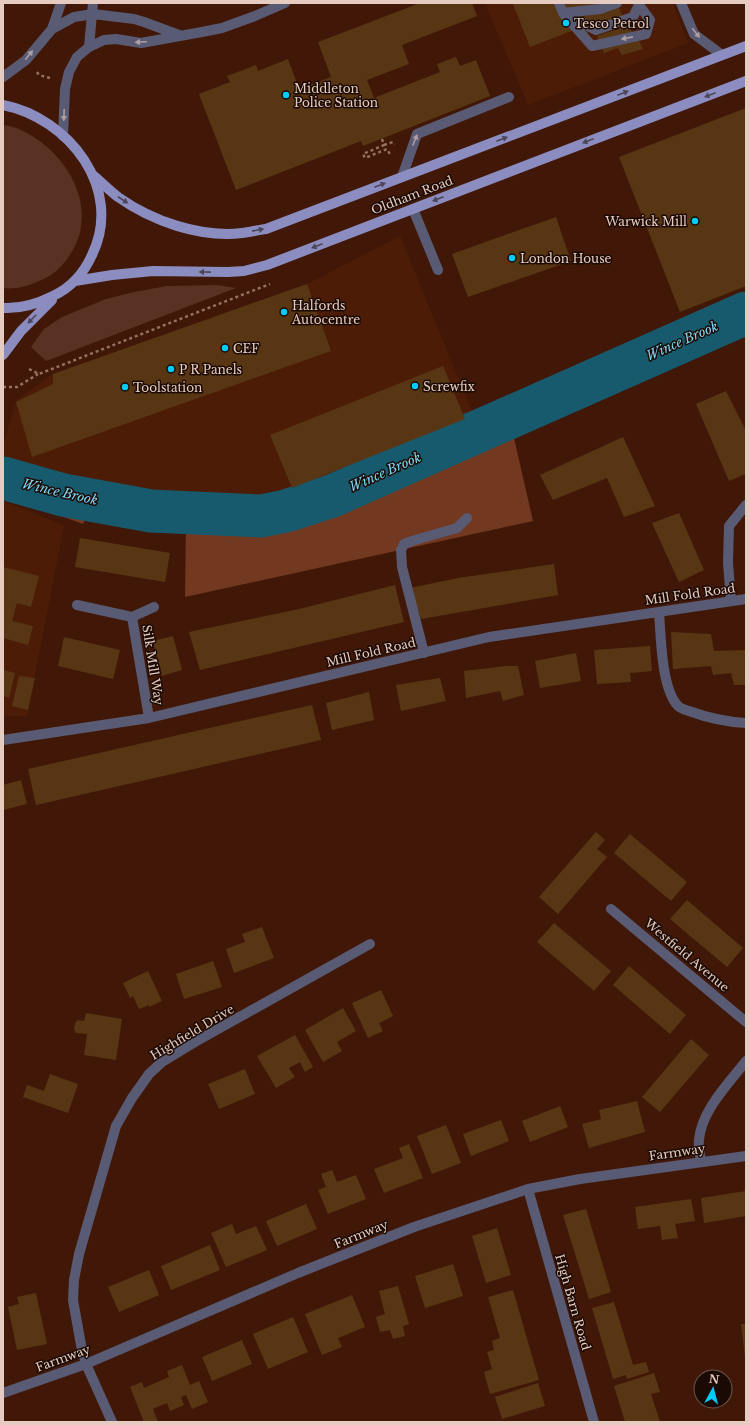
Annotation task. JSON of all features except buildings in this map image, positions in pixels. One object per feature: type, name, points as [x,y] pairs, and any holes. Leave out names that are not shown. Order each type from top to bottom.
[{"type":"main road","name":"Oldham Road","points":[[92,175],[117,196],[136,208],[162,221],[189,229],[220,234],[242,233],[266,229],[746,46]]},
{"type":"main road","name":"Oldham Road","points":[[75,281],[112,275],[153,272],[244,271],[267,265],[746,81]]},
{"type":"main road","points":[[3,105],[27,111],[47,122],[63,136],[79,153],[92,175],[102,206],[101,227],[97,246],[88,264],[75,281],[21,331],[3,355]]},
{"type":"main road","points":[[3,308],[24,307],[41,302],[61,293]]},
{"type":"street","points":[[3,77],[26,60],[52,29],[61,3]]},
{"type":"street","points":[[89,47],[93,3]]},
{"type":"street","points":[[63,136],[66,84],[69,72],[77,57],[89,47],[104,40],[116,39],[141,44],[222,28],[285,3]]},
{"type":"street","points":[[559,3],[563,13],[592,46],[646,34],[650,20],[638,4]]},
{"type":"street","points":[[563,13],[600,9],[617,3]]},
{"type":"street","points":[[681,3],[694,34],[722,55]]},
{"type":"street","points":[[563,13],[596,30],[633,17],[638,4]]},
{"type":"street","points":[[52,29],[74,17],[93,14],[144,22],[179,36]]},
{"type":"street","points":[[402,177],[417,134],[509,98]]},
{"type":"street","points":[[413,209],[438,270]]},
{"type":"street","points":[[731,601],[728,563],[729,526],[746,505]]},
{"type":"street","points":[[424,653],[402,567],[401,550],[404,544],[457,528],[467,518]]},
{"type":"street","name":"Mill Fold Road","points":[[3,740],[149,718],[489,637],[746,600]]},
{"type":"street","name":"Silk Mill Way","points":[[77,605],[132,617],[154,607]]},
{"type":"street","points":[[659,612],[664,675],[672,698],[679,707],[706,718],[746,723]]},
{"type":"street","name":"Silk Mill Way","points":[[132,617],[149,718]]},
{"type":"street","name":"Westfield Avenue","points":[[611,909],[746,1022]]},
{"type":"street","name":"Highfield Drive","points":[[112,1422],[86,1364],[73,1300],[74,1280],[79,1254],[116,1126],[132,1098],[149,1074],[162,1062],[370,944]]},
{"type":"street","points":[[701,1161],[699,1140],[702,1126],[707,1114],[746,1061]]},
{"type":"street","name":"Farmway","points":[[3,1393],[86,1364],[298,1273],[406,1230],[528,1189],[580,1179],[701,1161],[746,1156]]},
{"type":"street","name":"High Barn Road","points":[[528,1189],[594,1422]]},
{"type":"path","points":[[26,60],[39,75],[66,84]]},
{"type":"path","points":[[382,139],[384,146]]},
{"type":"path","points":[[392,160],[387,149],[365,158],[363,154],[394,142]]},
{"type":"path","points":[[3,388],[17,387],[39,374],[249,292]]},
{"type":"path","points":[[29,369],[39,374]]},
{"type":"shaded area","points":[[485,3],[673,3],[688,43],[528,105]]},
{"type":"shaded area","points":[[3,125],[14,127],[36,139],[50,150],[62,163],[72,178],[79,195],[82,212],[81,229],[75,246],[62,265],[54,273],[44,279],[19,288],[3,288]]},
{"type":"shaded area","points":[[400,236],[474,416],[284,498],[200,506],[121,499],[3,471],[3,444],[16,402],[53,374],[307,284]]},
{"type":"shaded area","points":[[217,285],[236,288],[46,361],[31,347],[44,329],[62,317],[106,299],[167,286]]},
{"type":"shaded area","points":[[746,303],[746,330],[511,425],[533,521],[185,597],[186,522],[90,507],[83,524],[3,495],[3,474],[62,489],[147,506],[248,509],[299,500],[340,486],[483,422],[483,412]]},
{"type":"shaded area","points":[[3,501],[64,525],[27,716],[3,716]]},
{"type":"waterway","name":"Wince Brook","points":[[3,478],[63,495],[151,511],[261,516],[286,511],[332,496],[746,313]]},
{"type":"place","name":"Tesco Petrol","points":[[566,23]]},
{"type":"place","name":"Middleton Police Station","points":[[286,95]]},
{"type":"place","name":"Warwick Mill","points":[[695,221]]},
{"type":"place","name":"London House","points":[[512,258]]},
{"type":"place","name":"Halfords Autocentre","points":[[284,312]]},
{"type":"place","name":"CEF","points":[[225,348]]},
{"type":"place","name":"P R Panels","points":[[171,369]]},
{"type":"place","name":"Screwfix","points":[[415,386]]},
{"type":"place","name":"Toolstation","points":[[125,387]]}]
